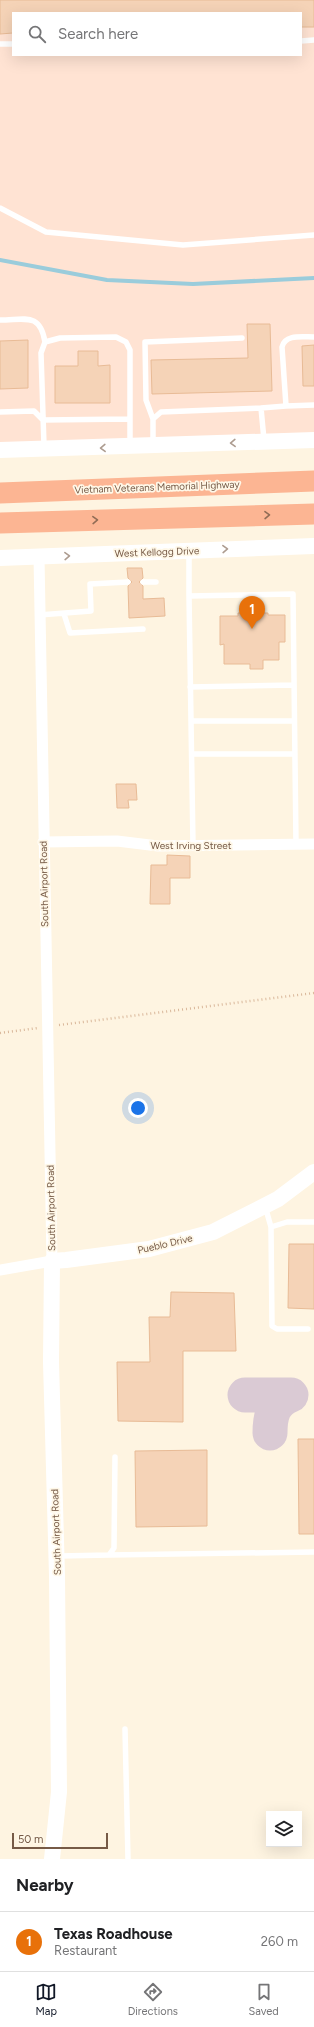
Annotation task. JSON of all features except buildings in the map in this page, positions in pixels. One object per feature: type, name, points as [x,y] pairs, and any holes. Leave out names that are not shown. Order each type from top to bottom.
[{"type":"highway","name":"Vietnam Veterans Memorial Highway","points":[[0,493],[314,481]]},
{"type":"highway","points":[[0,482],[123,488]]},
{"type":"highway","points":[[0,523],[314,514]]},
{"type":"street","points":[[0,450],[44,450],[314,440]]},
{"type":"street","name":"West Kellogg Drive","points":[[0,558],[314,546]]},
{"type":"street","name":"South Airport Road","points":[[39,557],[43,842],[52,1261],[51,1362],[57,1556],[59,1792],[52,1859]]},
{"type":"street","name":"West Irving Street","points":[[43,842],[117,841],[158,846],[314,844]]},
{"type":"street","name":"Pueblo Drive","points":[[0,1270],[52,1261],[149,1249],[214,1232],[278,1199],[314,1172]]},
{"type":"lane","points":[[302,41],[314,40]]},
{"type":"lane","points":[[0,44],[12,44]]},
{"type":"lane","points":[[0,208],[46,232],[177,244],[314,235]]},
{"type":"lane","points":[[0,320],[29,320],[38,322],[43,329],[45,342],[41,353],[44,450]]},
{"type":"lane","points":[[45,342],[60,338],[116,337],[126,342],[130,350],[130,447]]},
{"type":"lane","points":[[286,406],[282,348],[283,342],[288,338],[314,337]]},
{"type":"lane","points":[[153,446],[153,419],[146,400],[145,342],[242,338]]},
{"type":"lane","points":[[153,419],[161,412],[314,405]]},
{"type":"lane","points":[[261,408],[264,442]]},
{"type":"lane","points":[[0,412],[34,411],[43,420],[130,419]]},
{"type":"lane","points":[[189,551],[193,845]]},
{"type":"lane","points":[[39,615],[91,611],[90,584],[128,582]]},
{"type":"lane","points":[[143,582],[156,582]]},
{"type":"lane","points":[[189,596],[293,594],[296,844]]},
{"type":"lane","points":[[64,614],[70,633],[143,629]]},
{"type":"lane","points":[[190,687],[294,685]]},
{"type":"lane","points":[[191,721],[294,721]]},
{"type":"lane","points":[[192,754],[295,754]]},
{"type":"lane","points":[[265,1206],[270,1227],[272,1326],[277,1330],[308,1329]]},
{"type":"lane","points":[[270,1227],[287,1222],[314,1222]]},
{"type":"lane","points":[[109,1555],[114,1548],[115,1457]]},
{"type":"lane","points":[[57,1556],[99,1557],[109,1555],[314,1552]]},
{"type":"lane","points":[[125,1729],[128,1859]]},
{"type":"path","points":[[0,1033],[314,993]]},
{"type":"shaded area","points":[[0,0],[314,0],[314,439],[0,450]]},
{"type":"waterway","points":[[0,260],[107,280],[193,284],[314,278]]},
{"type":"taxiway","points":[[245,1395],[291,1395],[276,1406],[272,1415],[270,1433]]},
{"type":"place","name":"Texas Roadhouse","points":[[252,629]]}]
